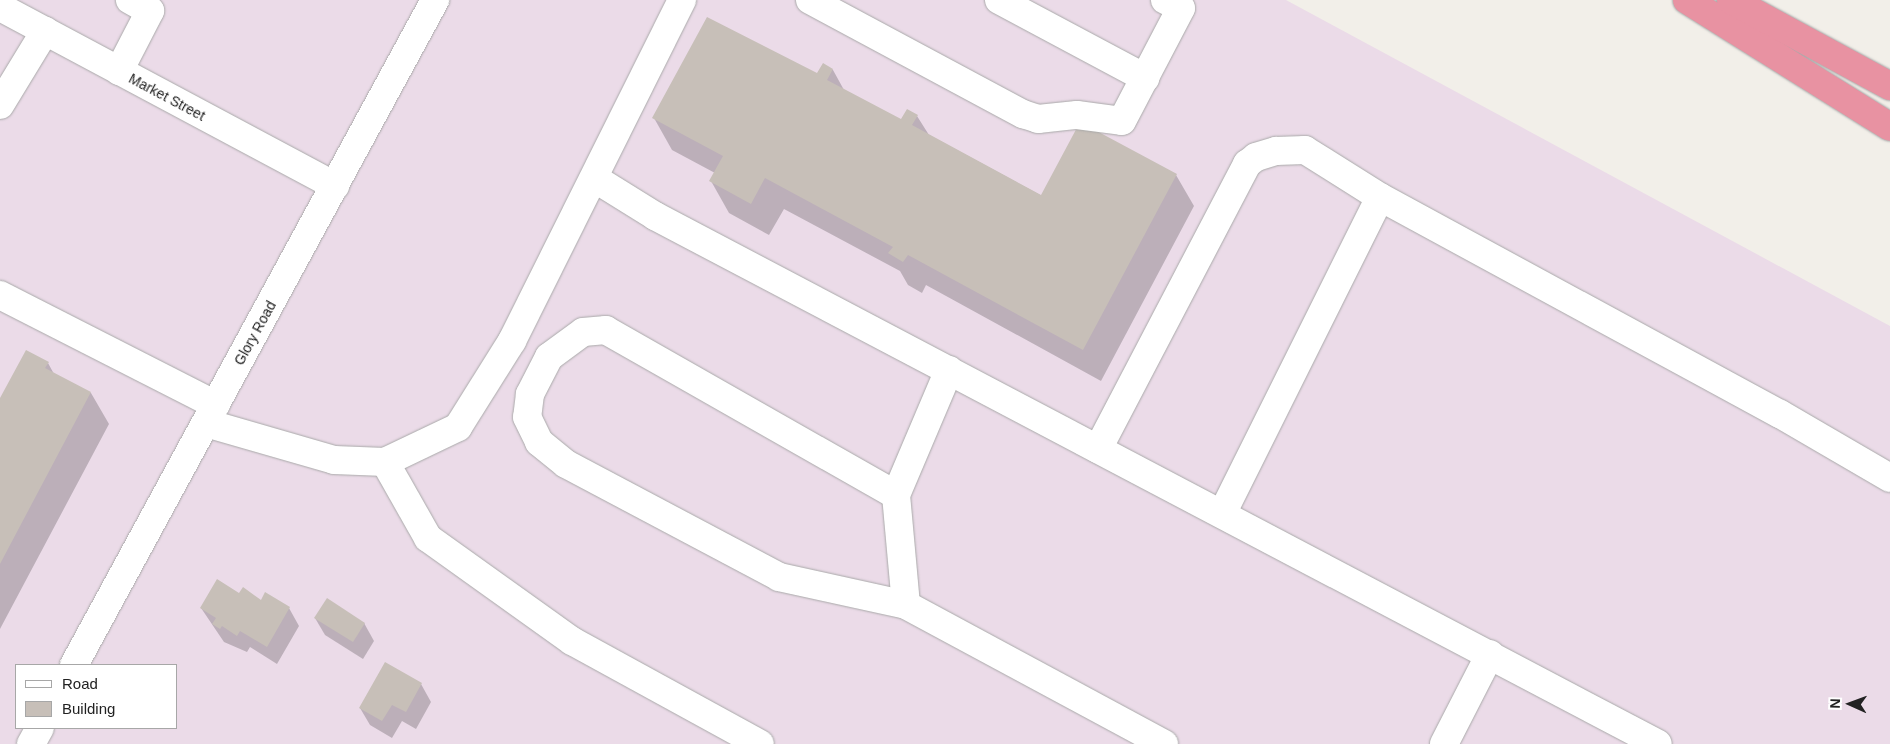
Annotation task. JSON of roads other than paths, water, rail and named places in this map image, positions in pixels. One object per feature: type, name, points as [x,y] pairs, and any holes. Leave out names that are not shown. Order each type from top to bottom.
[{"type":"highway","points":[[1687,0],[1890,127]]},
{"type":"highway","points":[[1731,0],[1890,86]]},
{"type":"street","name":"Glory Road","points":[[75,664],[435,0]]},
{"type":"street","points":[[0,295],[211,414],[334,460],[385,462],[458,427],[512,341],[682,0]]},
{"type":"street","points":[[810,0],[1038,120],[1077,116],[1122,121],[1180,8],[1166,0]]},
{"type":"street","points":[[999,0],[1145,78]]},
{"type":"street","points":[[119,71],[140,5]]},
{"type":"street","name":"Market Street","points":[[0,7],[335,186]]},
{"type":"street","points":[[0,105],[45,31]]},
{"type":"street","points":[[1098,449],[1247,164],[1256,157],[1276,151],[1305,150],[1380,197],[1780,414],[1890,478]]},
{"type":"street","points":[[594,178],[655,216],[1658,744]]},
{"type":"street","points":[[1222,514],[1380,197]]},
{"type":"street","points":[[896,495],[606,330],[583,332],[549,357],[530,394],[527,417],[539,442],[566,464],[779,577],[906,605],[1164,744]]},
{"type":"street","points":[[906,605],[896,495],[949,370]]},
{"type":"street","points":[[385,462],[428,538],[572,641],[760,744]]},
{"type":"street","points":[[1444,744],[1490,654]]},
{"type":"street","points":[[31,744],[39,729]]}]
